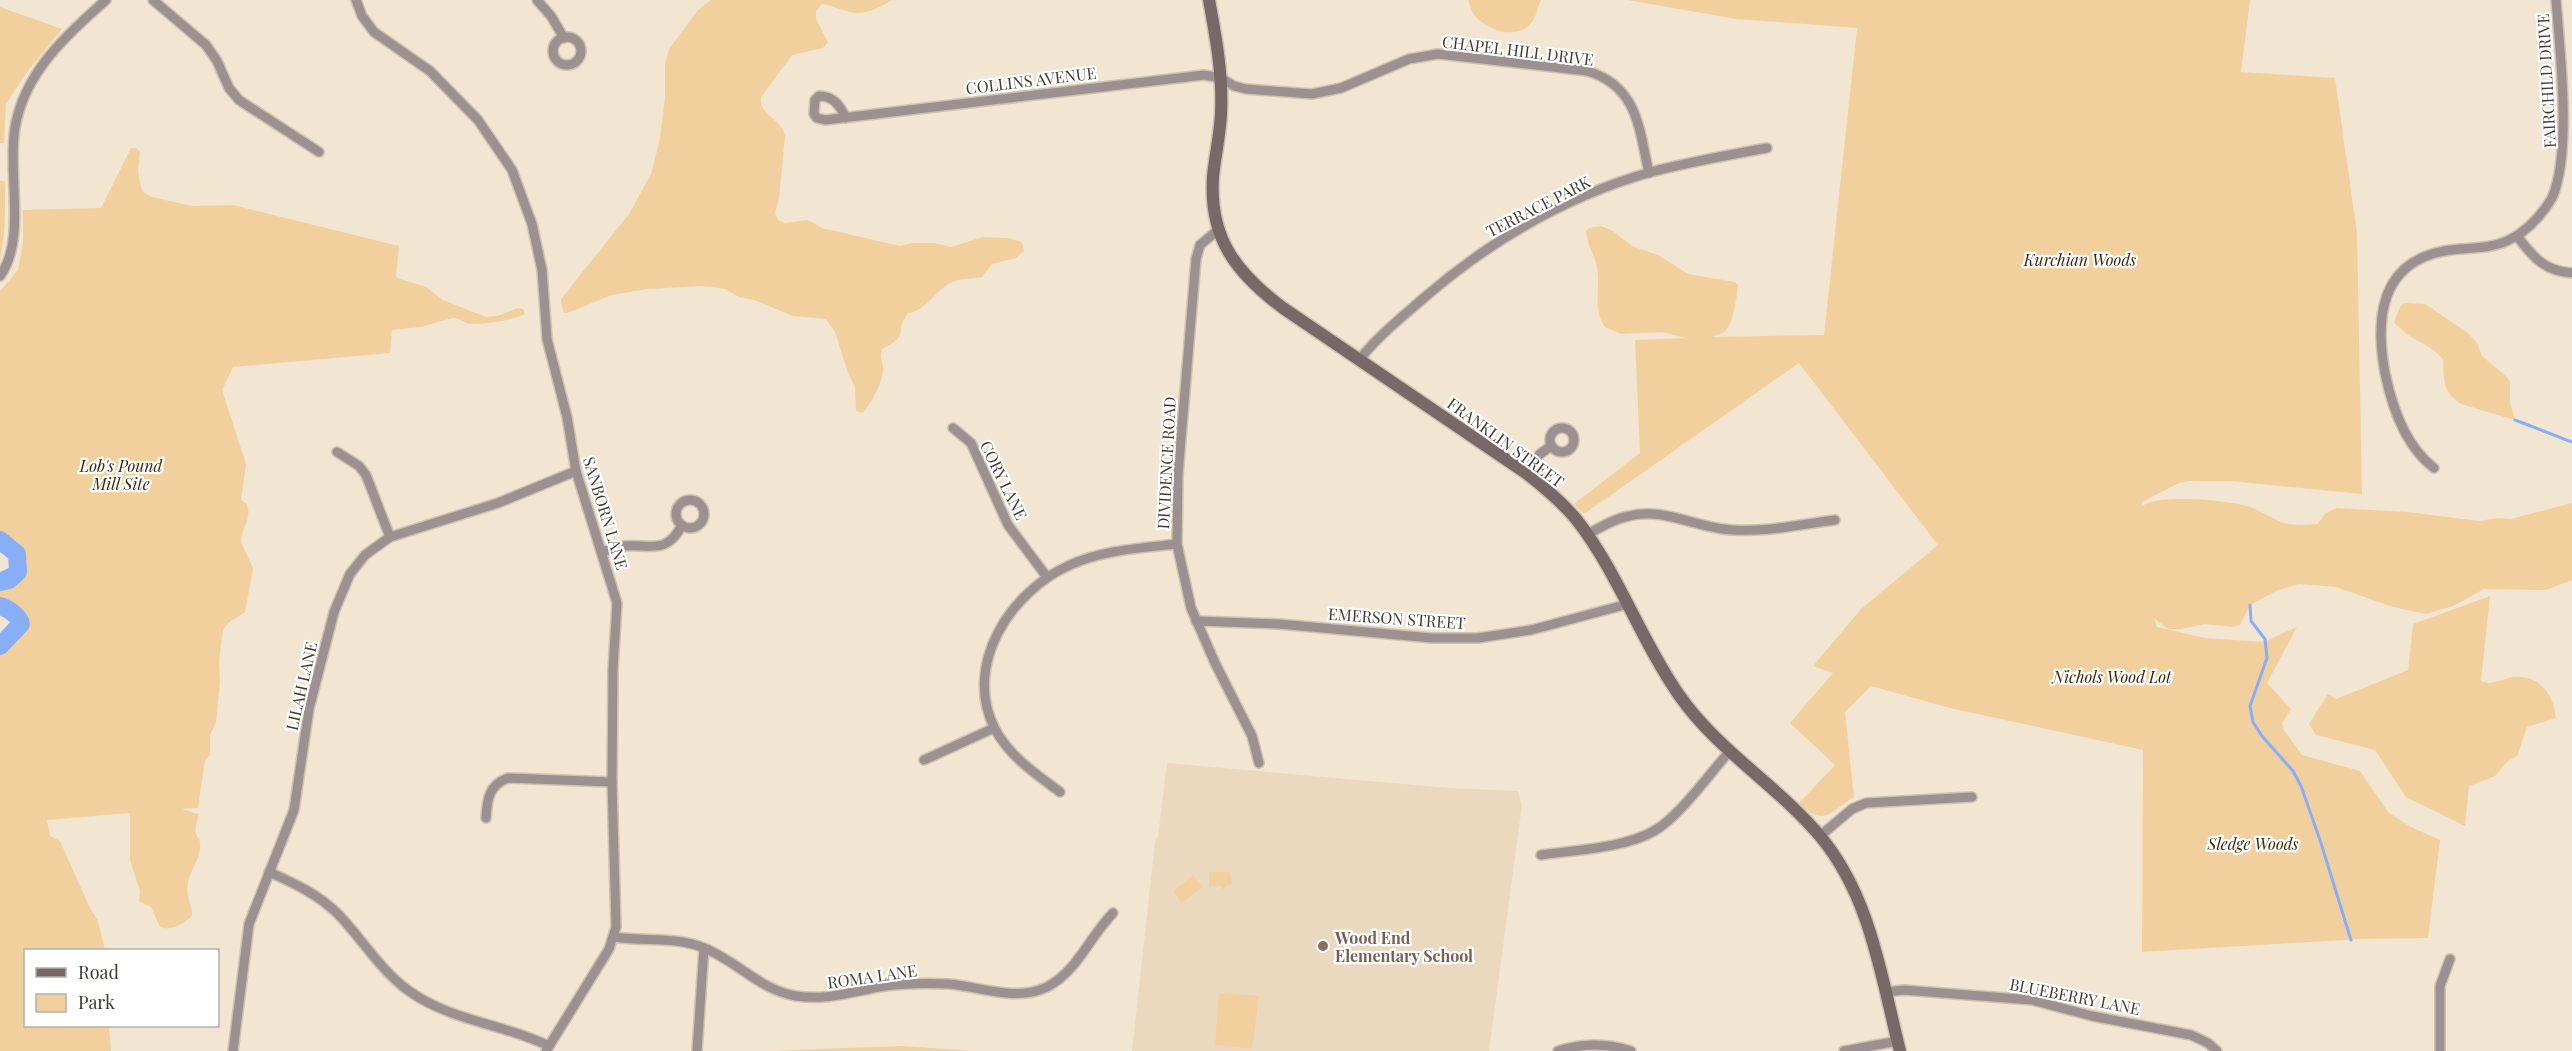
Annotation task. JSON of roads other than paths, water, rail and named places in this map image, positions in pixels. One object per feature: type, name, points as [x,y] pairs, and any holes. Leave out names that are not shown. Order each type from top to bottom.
[{"type":"main road","name":"FRANKLIN STREET","points":[[1209,0],[1221,78],[1221,114],[1213,189],[1218,230],[1236,265],[1257,288],[1526,473],[1560,501],[1587,535],[1628,604],[1660,666],[1681,698],[1730,751],[1820,836],[1847,877],[1862,908],[1899,1046]]},
{"type":"street","points":[[0,276],[11,252],[15,131],[25,95],[55,49],[106,0]]},
{"type":"street","points":[[153,0],[206,45],[217,61],[229,88],[239,100],[319,152]]},
{"type":"street","name":"SANBORN LANE","points":[[356,0],[362,16],[374,32],[423,66],[478,120],[512,170],[526,204],[537,243],[544,283],[547,339],[567,417],[576,471],[613,587],[617,612],[613,669],[612,782],[617,902],[615,937],[547,1049]]},
{"type":"street","points":[[537,0],[555,22],[564,38]]},
{"type":"street","name":"FAIRCHILD DRIVE","points":[[2434,468],[2411,442],[2398,418],[2390,392],[2379,335],[2384,302],[2400,275],[2421,258],[2445,251],[2494,245],[2517,236],[2532,224],[2547,206],[2557,187],[2564,164],[2566,117],[2556,0]]},
{"type":"street","name":"CHAPEL HILL DRIVE","points":[[1221,78],[1234,86],[1246,89],[1320,93],[1341,88],[1409,59],[1444,53],[1587,71],[1612,82],[1630,103],[1636,115],[1649,173]]},
{"type":"street","name":"COLLINS AVENUE","points":[[846,118],[1204,75],[1221,78]]},
{"type":"street","name":"TERRACE PARK","points":[[1359,360],[1397,321],[1466,263],[1487,248],[1552,212],[1649,173],[1694,161],[1767,148]]},
{"type":"street","name":"DIVIDENCE ROAD","points":[[1218,230],[1200,245],[1196,259],[1178,475],[1177,544],[1185,585],[1196,621],[1252,736],[1259,763]]},
{"type":"street","points":[[2517,236],[2541,265],[2572,273]]},
{"type":"street","name":"CORY LANE","points":[[953,428],[970,443],[1008,525],[1047,577]]},
{"type":"street","points":[[1526,473],[1540,454],[1551,446]]},
{"type":"street","points":[[337,452],[353,462],[366,475],[390,537]]},
{"type":"street","name":"LILAH LANE","points":[[233,1051],[249,924],[289,825],[297,799],[309,709],[340,594],[350,574],[365,555],[390,537],[498,503],[576,471]]},
{"type":"street","points":[[1587,535],[1619,518],[1641,514],[1672,517],[1712,528],[1733,530],[1774,528],[1835,520]]},
{"type":"street","points":[[601,552],[623,546],[646,548],[659,546],[670,541],[682,525]]},
{"type":"street","points":[[1060,792],[1023,764],[994,728],[987,705],[985,686],[993,644],[1011,611],[1047,577],[1073,564],[1097,556],[1177,544]]},
{"type":"street","name":"EMERSON STREET","points":[[1196,621],[1279,624],[1432,638],[1478,638],[1531,630],[1628,604]]},
{"type":"street","points":[[924,760],[994,728]]},
{"type":"street","points":[[1541,855],[1629,841],[1656,830],[1674,815],[1730,751]]},
{"type":"street","points":[[486,818],[490,792],[495,785],[506,779],[528,777],[612,782]]},
{"type":"street","points":[[1820,836],[1852,809],[1866,803],[1971,797]]},
{"type":"street","points":[[269,872],[309,891],[331,907],[379,963],[411,992],[450,1013],[522,1034],[547,1049]]},
{"type":"street","name":"ROMA LANE","points":[[615,937],[682,942],[704,948],[727,959],[758,982],[796,996],[830,998],[885,986],[919,984],[948,984],[1024,994],[1046,987],[1065,974],[1099,927],[1113,913]]},
{"type":"street","points":[[697,1051],[704,948]]},
{"type":"street","points":[[2440,1051],[2440,986],[2450,959]]},
{"type":"street","name":"BLUEBERRY LANE","points":[[1886,992],[1915,991],[2032,1000],[2092,1016],[2191,1035],[2208,1043],[2217,1051]]},
{"type":"street","points":[[1558,1051],[1577,1046],[1597,1045],[1631,1051]]},
{"type":"street","points":[[1844,1051],[1899,1046]]},
{"type":"water","points":[[0,540],[17,554],[18,572],[9,580],[0,582],[0,572],[11,567],[11,558],[0,552]]},
{"type":"water","points":[[0,606],[13,613],[21,624],[0,646],[0,637],[11,622],[7,615],[0,614]]},
{"type":"waterway","points":[[2515,420],[2572,442]]},
{"type":"waterway","points":[[0,540],[17,554],[18,572],[9,580],[0,582]]},
{"type":"waterway","points":[[2250,605],[2251,621],[2265,639],[2267,658],[2250,706],[2253,722],[2262,736],[2293,771],[2301,786],[2351,940]]},
{"type":"waterway","points":[[0,606],[13,613],[21,624],[0,646]]},
{"type":"place","name":"Wood End Elementary School","points":[[1323,946]]},
{"type":"park label","name":"Kurchian Woods","points":[[2080,259]]},
{"type":"park label","name":"Lob's Pound Mill Site","points":[[121,474]]},
{"type":"park label","name":"Nichols Wood Lot","points":[[2112,676]]},
{"type":"park label","name":"Sledge Woods","points":[[2253,843]]}]
